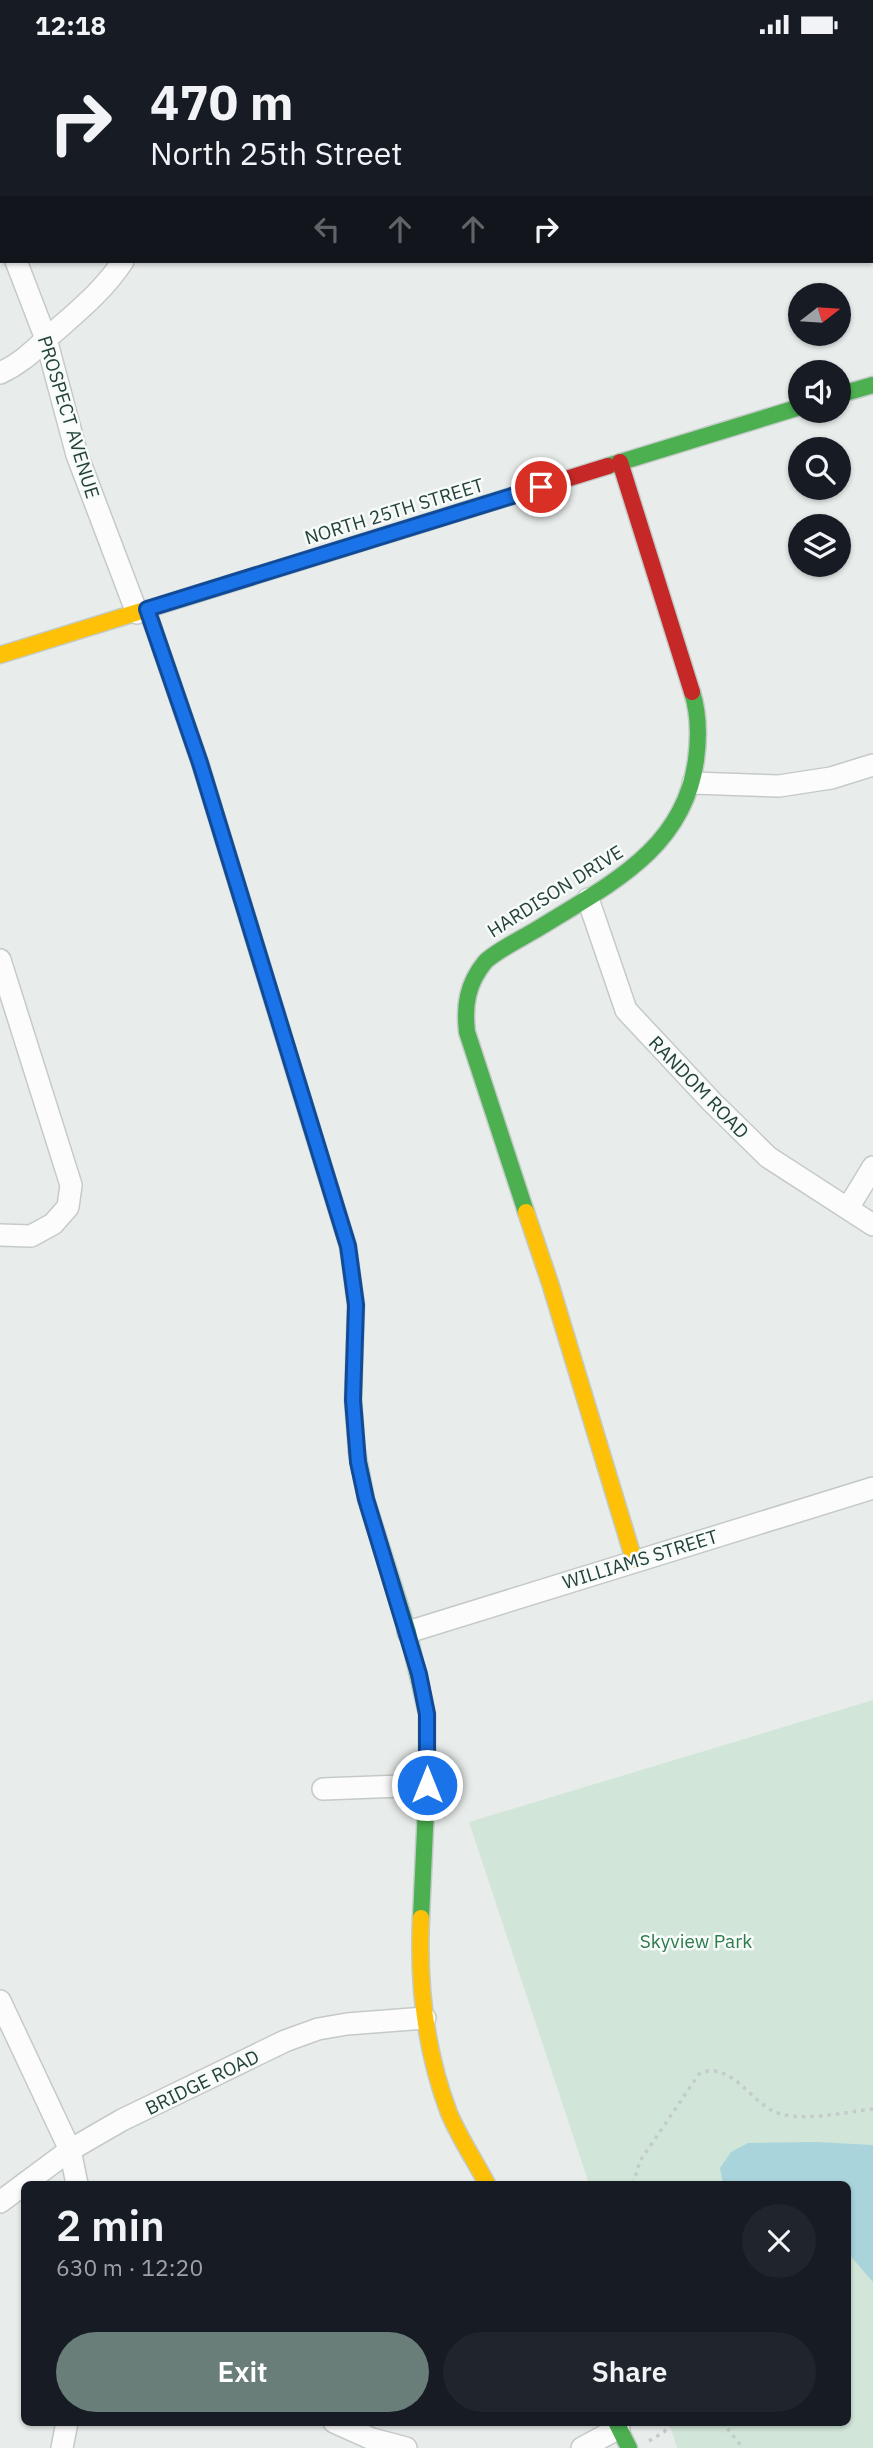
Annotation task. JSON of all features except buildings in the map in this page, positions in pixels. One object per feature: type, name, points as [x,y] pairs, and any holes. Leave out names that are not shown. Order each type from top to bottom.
[{"type":"street","name":"PROSPECT AVENUE","points":[[17,263],[46,339],[77,455],[142,611],[200,763],[348,1246],[356,1305],[353,1400],[358,1462],[366,1499],[408,1632],[427,1714],[421,1991],[433,2064],[450,2115],[484,2181]]},
{"type":"street","points":[[0,373],[19,364],[109,282],[122,263]]},
{"type":"street","points":[[851,391],[873,385]]},
{"type":"street","name":"NORTH 25TH STREET","points":[[0,655],[788,411]]},
{"type":"street","name":"HARDISON DRIVE","points":[[620,462],[694,697],[699,739],[693,783],[677,819],[648,856],[588,899],[485,961],[471,986],[464,1009],[467,1033],[486,1095],[550,1283],[634,1560]]},
{"type":"street","points":[[693,783],[779,786],[831,778],[873,765]]},
{"type":"street","name":"RANDOM ROAD","points":[[588,899],[626,1010],[768,1157],[873,1224]]},
{"type":"street","points":[[0,960],[71,1185],[68,1207],[53,1224],[31,1236],[0,1235]]},
{"type":"street","points":[[848,1208],[873,1167]]},
{"type":"street","name":"WILLIAMS STREET","points":[[408,1632],[873,1488]]},
{"type":"street","points":[[323,1790],[427,1785]]},
{"type":"street","points":[[0,2001],[70,2150],[76,2181]]},
{"type":"street","name":"BRIDGE ROAD","points":[[28,2181],[70,2150],[122,2120],[285,2041],[318,2029],[346,2024],[425,2018]]},
{"type":"street","name":"BRIDGE ROAD","points":[[0,2202],[21,2186]]},
{"type":"street","points":[[62,2448],[66,2426]]},
{"type":"street","points":[[343,2426],[372,2439],[406,2448]]},
{"type":"street","points":[[582,2448],[615,2426]]},
{"type":"street","points":[[618,2426],[629,2448]]},
{"type":"path","points":[[635,2181],[640,2161],[699,2074],[708,2070],[717,2069],[730,2077],[769,2109],[781,2115],[797,2117],[873,2109]]},
{"type":"path","points":[[647,2443],[664,2433],[670,2426]]},
{"type":"path","points":[[725,2426],[743,2448]]},
{"type":"green space","name":"Skyview Park","points":[[873,1700],[873,2448],[677,2448],[670,2426],[851,2426],[851,2181],[588,2181],[469,1822]]},
{"type":"water","points":[[748,2143],[873,2145],[873,2282],[851,2257],[851,2181],[722,2181],[720,2168],[731,2152]]},
{"type":"traffic: fast","points":[[851,391],[873,385]]},
{"type":"traffic: fast","points":[[608,466],[788,411]]},
{"type":"traffic: fast","points":[[147,609],[200,763],[311,1126]]},
{"type":"traffic: fast","points":[[526,1212],[467,1032],[466,1013],[471,987],[479,970],[489,958],[616,880],[639,862],[659,841],[676,818],[689,791],[696,760],[698,726],[692,692]]},
{"type":"traffic: fast","points":[[357,1452],[366,1499],[408,1632],[427,1714],[421,1918]]},
{"type":"traffic: fast","points":[[618,2426],[629,2448]]},
{"type":"traffic: slow","points":[[0,655],[338,550]]},
{"type":"traffic: slow","points":[[311,1126],[348,1246],[356,1305],[353,1400],[357,1452]]},
{"type":"traffic: slow","points":[[526,1212],[634,1560]]},
{"type":"traffic: slow","points":[[421,1918],[422,1993],[434,2065],[449,2113],[485,2181]]},
{"type":"traffic: jam","points":[[620,462],[692,692]]},
{"type":"traffic: jam","points":[[338,550],[608,466]]},
{"type":"route","points":[[427,1785],[427,1714],[419,1674],[366,1499],[358,1462],[353,1400],[356,1305],[348,1246],[200,763],[147,609],[541,487]]}]
